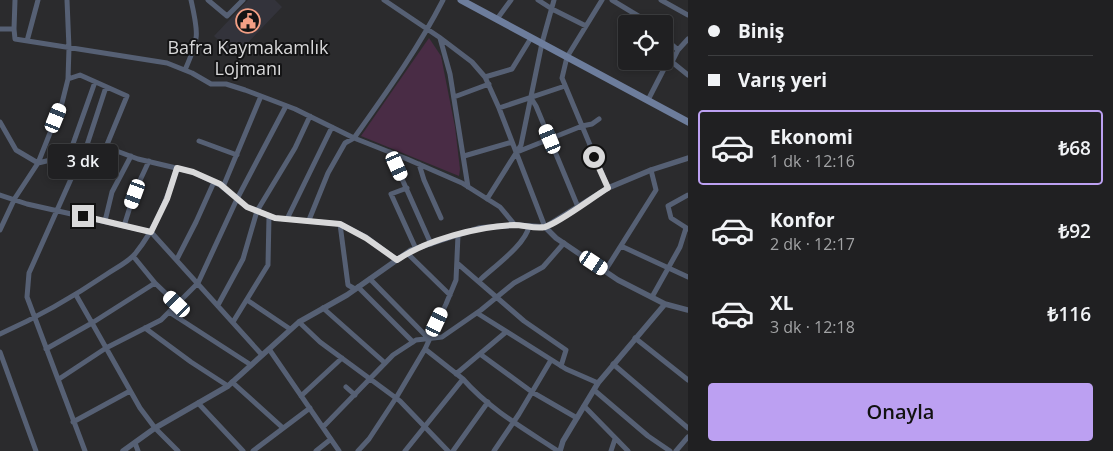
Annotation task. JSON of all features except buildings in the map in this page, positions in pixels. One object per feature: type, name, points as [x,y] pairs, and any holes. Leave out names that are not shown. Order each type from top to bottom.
[{"type":"main road","points":[[461,0],[688,122]]},
{"type":"street","points":[[15,0],[15,39],[167,63],[211,84],[226,84],[261,96],[468,187],[500,207],[515,225]]},
{"type":"street","points":[[27,41],[38,0]]},
{"type":"street","points":[[0,230],[14,200],[38,163],[62,103],[68,79],[67,0]]},
{"type":"street","points":[[184,70],[195,45],[198,30],[192,0]]},
{"type":"street","points":[[208,0],[227,16],[243,0]]},
{"type":"street","points":[[384,0],[472,62],[485,77],[545,227],[564,243],[618,280],[665,304],[688,310]]},
{"type":"street","points":[[309,220],[332,166],[345,143],[354,138],[403,69],[428,30],[443,0]]},
{"type":"street","points":[[497,19],[511,0]]},
{"type":"street","points":[[538,0],[586,26]]},
{"type":"street","points":[[487,199],[521,144],[542,44],[554,0]]},
{"type":"street","points":[[612,0],[637,15]]},
{"type":"street","points":[[661,0],[688,15]]},
{"type":"street","points":[[600,1],[567,57],[562,78],[608,188]]},
{"type":"street","points":[[0,29],[14,29]]},
{"type":"street","points":[[439,37],[450,74],[468,187]]},
{"type":"street","points":[[485,77],[512,69],[531,38]]},
{"type":"street","points":[[673,60],[678,50],[688,39]]},
{"type":"street","points":[[673,46],[678,50]]},
{"type":"street","points":[[673,63],[688,75]]},
{"type":"street","points":[[648,100],[663,70]]},
{"type":"street","points":[[68,79],[80,75],[127,96],[106,147]]},
{"type":"street","points":[[69,155],[95,82]]},
{"type":"street","points":[[454,97],[489,84]]},
{"type":"street","points":[[499,108],[566,86]]},
{"type":"street","points":[[85,151],[106,87]]},
{"type":"street","points":[[223,187],[261,96]]},
{"type":"street","points":[[531,98],[578,207]]},
{"type":"street","points":[[59,380],[106,348],[161,320],[198,283],[237,199],[286,106]]},
{"type":"street","points":[[218,305],[243,258],[257,211],[295,148],[310,116]]},
{"type":"street","points":[[516,152],[582,126],[592,124],[599,119]]},
{"type":"street","points":[[0,122],[16,150],[38,163],[106,147],[149,162],[193,172],[223,187],[247,207],[269,216],[340,224],[366,238],[397,260]]},
{"type":"street","points":[[287,219],[332,128]]},
{"type":"street","points":[[199,141],[237,155]]},
{"type":"street","points":[[464,156],[512,142]]},
{"type":"street","points":[[390,152],[431,244]]},
{"type":"street","points":[[77,153],[75,170],[29,273],[27,296],[85,451]]},
{"type":"street","points":[[105,221],[112,192],[131,156]]},
{"type":"street","points":[[123,451],[156,428],[230,384],[298,322],[357,288],[407,253],[478,228],[515,225],[545,227],[608,188],[651,170],[688,158]]},
{"type":"street","points":[[124,226],[135,191],[149,162]]},
{"type":"street","points":[[419,164],[441,218]]},
{"type":"street","points":[[0,334],[35,318],[76,295],[133,256],[151,232],[167,199],[177,168]]},
{"type":"street","points":[[605,271],[656,190],[651,170]]},
{"type":"street","points":[[176,259],[196,222],[214,182]]},
{"type":"street","points":[[407,188],[391,194],[416,249]]},
{"type":"street","points":[[0,195],[26,204],[151,232],[262,354]]},
{"type":"street","points":[[652,297],[680,247],[687,229],[671,218],[668,206],[688,195]]},
{"type":"street","points":[[233,322],[268,265],[269,216]]},
{"type":"street","points":[[340,224],[348,285],[357,288],[413,342]]},
{"type":"street","points":[[482,279],[528,234],[529,226]]},
{"type":"street","points":[[358,451],[370,439],[425,349],[456,280],[458,235]]},
{"type":"street","points":[[323,427],[393,355],[416,340],[442,337],[477,313],[514,283],[544,267],[564,243]]},
{"type":"street","points":[[621,246],[688,277]]},
{"type":"street","points":[[407,253],[450,294]]},
{"type":"street","points":[[133,256],[155,283],[177,304]]},
{"type":"street","points":[[457,263],[524,321],[566,350],[562,366]]},
{"type":"street","points":[[370,279],[429,339]]},
{"type":"street","points":[[46,349],[92,323],[155,283]]},
{"type":"street","points":[[76,295],[130,391],[156,428],[178,451]]},
{"type":"street","points":[[247,300],[290,329]]},
{"type":"street","points":[[425,349],[463,379],[488,402],[559,451],[563,441],[598,383],[665,304]]},
{"type":"street","points":[[323,308],[386,363]]},
{"type":"street","points":[[169,312],[251,365]]},
{"type":"street","points":[[477,313],[551,360],[598,383]]},
{"type":"street","points":[[298,322],[320,342],[396,398],[448,451]]},
{"type":"street","points":[[145,328],[190,362],[230,384],[283,428]]},
{"type":"street","points":[[456,374],[506,332]]},
{"type":"street","points":[[635,338],[688,380]]},
{"type":"street","points":[[269,349],[339,451]]},
{"type":"street","points":[[0,352],[36,451]]},
{"type":"street","points":[[480,354],[532,392],[577,418]]},
{"type":"street","points":[[301,396],[342,358]]},
{"type":"street","points":[[494,451],[551,360]]},
{"type":"street","points":[[613,364],[688,428]]},
{"type":"street","points":[[405,451],[463,379]]},
{"type":"street","points":[[346,387],[355,395]]},
{"type":"street","points":[[594,390],[648,436],[670,451]]},
{"type":"street","points":[[74,422],[130,391]]},
{"type":"street","points":[[452,451],[488,402]]},
{"type":"street","points":[[198,403],[243,451]]},
{"type":"street","points":[[584,406],[628,451]]},
{"type":"street","points":[[253,451],[310,408]]},
{"type":"street","points":[[676,451],[688,437]]},
{"type":"street","points":[[611,451],[615,438]]},
{"type":"street","points":[[316,451],[331,439]]},
{"type":"street","points":[[134,443],[138,451]]},
{"type":"shaded area","name":"Bafra Kaymakamlık Lojmanı","points":[[248,0],[275,0],[282,7],[240,51],[229,50],[214,36]]},
{"type":"shaded area","points":[[429,38],[441,56],[455,127],[460,169],[459,176],[361,136]]},
{"type":"place","name":"Bafra Kaymakamlık Lojmanı","points":[[248,21]]},
{"type":"route","points":[[83,216],[151,232],[167,199],[177,168],[193,172],[220,184],[247,207],[275,218],[340,224],[366,238],[397,260],[411,250],[478,228],[515,225],[545,227],[555,222],[608,188],[594,157]]}]
